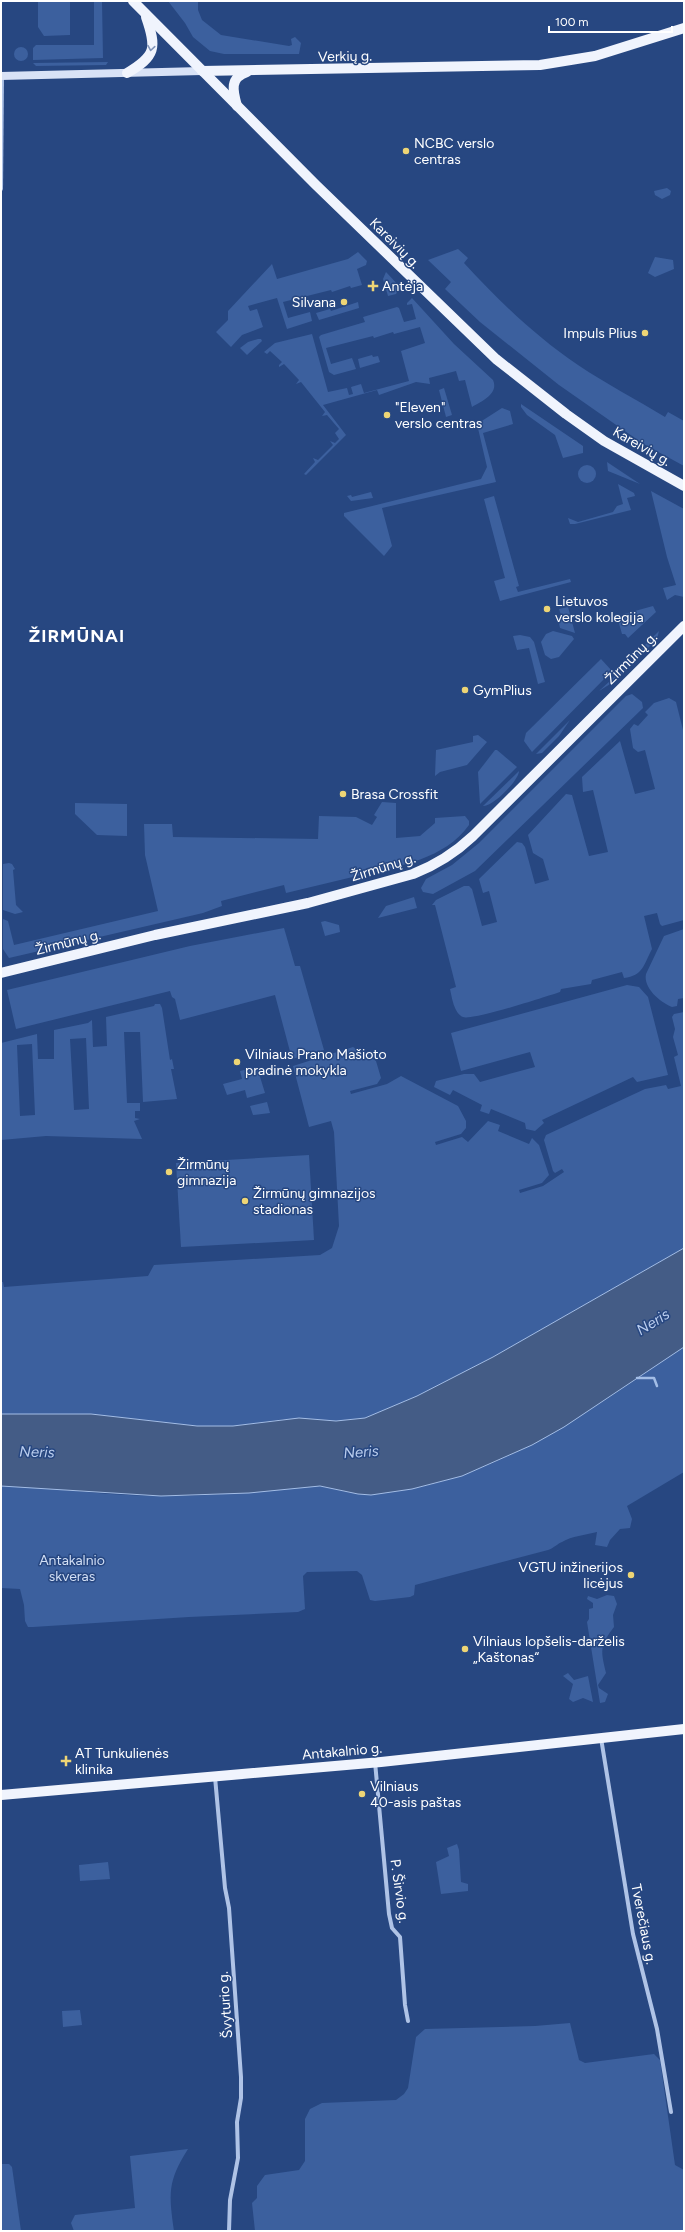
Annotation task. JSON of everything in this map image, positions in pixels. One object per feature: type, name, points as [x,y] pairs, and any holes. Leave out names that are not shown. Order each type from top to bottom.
[{"type":"main road","name":"Kareivių g.","points":[[133,1],[238,108],[466,332],[518,378],[604,441],[684,486]]},
{"type":"main road","points":[[127,73],[145,62],[152,52],[152,38],[144,13]]},
{"type":"main road","name":"Verkių g.","points":[[2,76],[540,65],[595,56],[684,28]]},
{"type":"main road","points":[[238,108],[232,89],[233,84],[236,78],[248,71]]},
{"type":"main road","name":"Žirmūnų g.","points":[[1,973],[155,935],[308,903],[413,874],[429,868],[449,857],[473,836],[684,626]]},
{"type":"main road","name":"Antakalnio g.","points":[[1,1795],[375,1762],[684,1729]]},
{"type":"street","points":[[1,189],[2,76]]},
{"type":"street","name":"Tverečiaus g.","points":[[601,1738],[633,1934],[657,2029],[671,2112]]},
{"type":"street","name":"P. Širvio g.","points":[[375,1762],[390,1914],[392,1928],[400,1937],[405,2005],[408,2021]]},
{"type":"street","name":"Švyturio g.","points":[[215,1776],[225,1888],[229,1908],[241,2077],[241,2098],[237,2122],[238,2158],[230,2200],[229,2231]]},
{"type":"green space","points":[[38,1],[70,1],[70,35],[44,36],[38,27]]},
{"type":"green space","points":[[94,1],[102,1],[103,58],[33,60],[33,48],[36,45],[94,45]]},
{"type":"green space","points":[[168,1],[198,1],[198,10],[202,20],[221,35],[289,46],[292,45],[291,39],[295,37],[301,43],[299,54],[224,54],[210,51],[193,37],[185,23]]},
{"type":"green space","points":[[18,47],[24,47],[28,51],[28,57],[24,61],[18,61],[14,57],[14,51]]},
{"type":"green space","points":[[108,62],[106,65],[36,66],[33,63]]},
{"type":"green space","points":[[667,188],[671,191],[670,195],[662,199],[655,195],[654,191]]},
{"type":"green space","points":[[458,249],[468,258],[464,263],[490,290],[532,330],[562,354],[599,379],[665,417],[668,412],[684,421],[684,466],[642,443],[559,385],[480,322],[445,289],[451,282],[428,260]]},
{"type":"green space","points":[[358,252],[367,261],[366,265],[357,269],[362,285],[351,288],[350,286],[332,292],[331,290],[283,302],[288,318],[310,312],[312,321],[287,329],[277,298],[248,306],[250,311],[257,309],[263,327],[242,335],[231,347],[216,332],[228,320],[228,311],[272,264],[277,279],[348,259]]},
{"type":"green space","points":[[655,257],[673,260],[674,269],[655,277],[648,273]]},
{"type":"green space","points":[[386,272],[400,287],[396,294],[388,296],[383,279]]},
{"type":"green space","points":[[412,298],[454,344],[493,380],[494,389],[492,393],[485,400],[472,407],[465,380],[459,381],[456,371],[429,378],[430,384],[416,382],[379,395],[377,390],[323,405],[346,435],[306,475],[304,474],[315,462],[313,458],[318,460],[333,445],[330,441],[335,443],[339,439],[335,433],[339,429],[327,415],[322,416],[325,412],[301,382],[296,384],[299,380],[284,364],[279,367],[282,362],[270,351],[267,354],[264,352],[275,343],[312,334],[328,392],[347,388],[349,395],[353,394],[351,387],[361,384],[364,393],[409,381],[401,351],[425,343],[420,327],[394,334],[393,332],[374,338],[373,336],[326,348],[331,364],[352,358],[356,369],[334,375],[329,372],[319,337],[321,335],[365,322],[363,317],[397,307],[399,308],[404,322],[416,319],[412,304],[407,305]]},
{"type":"green space","points":[[358,302],[359,308],[319,320],[316,313],[330,309],[331,311]]},
{"type":"green space","points":[[261,339],[262,341],[247,355],[240,348],[248,342]]},
{"type":"green space","points":[[372,355],[373,357],[378,356],[380,362],[360,368],[358,359]]},
{"type":"green space","points":[[444,388],[452,415],[446,417],[439,390]]},
{"type":"green space","points":[[521,404],[583,446],[583,453],[563,458],[555,435],[527,415],[521,407]]},
{"type":"green space","points":[[502,408],[510,411],[513,424],[483,433],[496,482],[382,508],[392,546],[384,556],[344,516],[344,513],[481,479],[487,467],[477,424]]},
{"type":"green space","points":[[607,462],[640,484],[608,471]]},
{"type":"green space","points":[[587,465],[593,468],[596,474],[593,480],[587,483],[581,480],[578,474],[581,468]]},
{"type":"green space","points":[[618,484],[634,493],[635,496],[627,498],[631,510],[570,524],[568,518],[578,522],[613,512],[617,506],[623,504]]},
{"type":"green space","points":[[651,491],[684,509],[684,597],[675,595],[667,600],[663,588],[676,585],[667,557]]},
{"type":"green space","points":[[371,492],[373,498],[351,501],[347,496],[351,495],[352,497]]},
{"type":"green space","points":[[494,496],[519,586],[516,587],[518,592],[570,579],[571,582],[500,601],[494,581],[505,578],[484,499]]},
{"type":"green space","points":[[653,606],[656,612],[628,638],[625,634],[622,634],[618,620],[625,618],[624,614]]},
{"type":"green space","points":[[568,607],[575,633],[560,628],[558,619],[562,618],[559,609]]},
{"type":"green space","points":[[553,631],[572,636],[574,639],[559,657],[551,659],[545,655],[541,642],[546,634]]},
{"type":"green space","points":[[659,631],[657,639],[635,661],[633,660],[633,657]]},
{"type":"green space","points":[[520,635],[530,637],[534,642],[545,682],[538,684],[529,648],[517,650],[513,636]]},
{"type":"green space","points":[[601,659],[612,671],[532,752],[524,741],[526,733]]},
{"type":"green space","points":[[624,668],[627,669],[615,681],[599,691]]},
{"type":"green space","points":[[632,694],[642,702],[643,708],[475,871],[433,894],[423,892],[421,888],[426,879],[452,865],[479,843],[626,696]]},
{"type":"green space","points":[[669,698],[676,702],[684,734],[684,920],[662,926],[657,913],[644,916],[652,949],[645,964],[635,975],[624,978],[622,972],[592,980],[591,984],[561,989],[560,992],[525,1003],[493,1012],[463,1017],[455,1009],[450,989],[456,987],[435,905],[432,905],[436,900],[464,886],[469,886],[472,889],[482,926],[497,922],[489,891],[483,893],[479,879],[517,842],[522,843],[525,847],[535,884],[549,880],[543,859],[533,853],[528,835],[566,794],[572,795],[589,856],[608,852],[593,790],[583,792],[582,777],[620,741],[635,794],[655,789],[645,750],[638,752],[633,748],[630,729],[634,724],[638,726],[648,715],[645,712],[654,703]]},
{"type":"green space","points":[[570,720],[559,736],[542,753],[536,754]]},
{"type":"green space","points":[[478,735],[487,742],[467,765],[440,772],[435,776],[436,750],[473,742],[473,736]]},
{"type":"green space","points":[[495,750],[497,750],[517,767],[480,804],[478,772]]},
{"type":"green space","points":[[519,771],[515,780],[499,798],[483,806]]},
{"type":"green space","points":[[382,802],[396,803],[396,838],[420,836],[435,823],[435,818],[465,816],[469,821],[469,825],[459,837],[447,846],[420,859],[391,868],[286,893],[284,885],[221,901],[222,906],[203,913],[9,958],[3,949],[3,919],[8,921],[14,945],[158,911],[145,855],[144,824],[172,824],[173,837],[318,839],[319,816],[356,817],[372,825],[377,817],[374,815]]},
{"type":"green space","points":[[75,803],[127,804],[127,836],[97,835],[75,814]]},
{"type":"green space","points":[[3,864],[12,864],[15,869],[13,870],[16,905],[23,912],[15,914],[3,910]]},
{"type":"green space","points":[[414,897],[417,908],[378,918],[386,906]]},
{"type":"green space","points":[[325,921],[339,925],[340,932],[325,936],[321,922]]},
{"type":"green space","points":[[284,928],[295,966],[300,966],[324,1050],[292,1059],[275,995],[180,1020],[175,999],[172,997],[170,991],[16,1029],[7,990],[190,946]]},
{"type":"green space","points":[[684,929],[684,998],[678,999],[677,1006],[672,1007],[662,1002],[653,994],[647,984],[646,974],[664,936]]},
{"type":"green space","points":[[627,985],[639,987],[648,997],[668,1075],[637,1082],[633,1077],[542,1120],[544,1123],[535,1131],[526,1129],[525,1123],[491,1109],[489,1114],[480,1111],[482,1105],[453,1090],[450,1095],[434,1087],[436,1081],[464,1074],[474,1074],[480,1082],[535,1067],[530,1052],[461,1071],[451,1033]]},
{"type":"green space","points":[[155,1004],[160,1004],[162,1008],[170,1060],[172,1059],[174,1069],[171,1069],[177,1099],[143,1102],[140,1032],[124,1032],[127,1103],[140,1103],[140,1111],[135,1111],[135,1118],[140,1119],[134,1121],[142,1139],[46,1136],[1,1140],[1,1043],[37,1034],[38,1059],[54,1059],[54,1030],[88,1023],[92,1020],[93,1047],[107,1046],[106,1017],[154,1006]],"holes":[[[86,1038],[89,1109],[74,1110],[70,1039]],[[32,1044],[35,1115],[20,1116],[17,1045]]]},
{"type":"green space","points":[[684,1012],[684,1248],[493,1357],[417,1396],[365,1418],[336,1421],[285,1419],[233,1426],[197,1426],[91,1414],[1,1414],[1,1282],[3,1282],[4,1287],[148,1276],[154,1265],[320,1255],[332,1248],[339,1226],[334,1132],[331,1121],[309,1127],[293,1066],[353,1047],[376,1061],[381,1078],[377,1084],[350,1091],[351,1094],[387,1084],[401,1076],[458,1106],[466,1121],[466,1128],[461,1134],[435,1142],[436,1145],[462,1137],[468,1142],[488,1121],[500,1125],[498,1131],[529,1144],[532,1138],[539,1145],[549,1175],[542,1183],[519,1190],[520,1193],[543,1186],[564,1172],[562,1169],[555,1173],[553,1171],[544,1140],[546,1135],[645,1089],[666,1085],[668,1089],[681,1086],[674,1057],[678,1055],[673,1037],[675,1029],[672,1017],[674,1014]]},
{"type":"green space","points":[[257,1067],[265,1093],[247,1098],[245,1090],[227,1095],[223,1084],[242,1079],[240,1071]]},
{"type":"green space","points":[[267,1102],[270,1113],[253,1115],[250,1106]]},
{"type":"green space","name":"Žirmūnų gimnazijos stadionas","points":[[309,1155],[314,1240],[181,1247],[176,1163]]},
{"type":"green space","name":"Antakalnio skveras","points":[[684,1347],[684,1472],[627,1506],[632,1519],[630,1528],[620,1529],[610,1540],[607,1547],[595,1545],[597,1532],[570,1538],[548,1550],[415,1585],[414,1595],[410,1597],[375,1601],[370,1600],[362,1575],[357,1571],[307,1572],[303,1576],[305,1609],[298,1612],[28,1627],[25,1621],[24,1605],[20,1589],[1,1588],[1,1486],[20,1486],[106,1494],[160,1496],[216,1494],[309,1486],[325,1487],[365,1494],[417,1488],[458,1476],[498,1460],[537,1441],[612,1396]]},
{"type":"green space","points":[[607,1595],[614,1596],[617,1604],[613,1615],[614,1627],[606,1639],[602,1649],[606,1673],[598,1685],[599,1688],[608,1694],[605,1702],[600,1703],[587,1622],[589,1619],[589,1609],[593,1608],[593,1603],[587,1599],[588,1596],[597,1599]]},
{"type":"green space","points":[[568,1673],[574,1680],[588,1676],[593,1702],[583,1698],[573,1702],[569,1699],[573,1684],[563,1676]]},
{"type":"green space","points":[[457,1844],[459,1850],[461,1882],[468,1884],[468,1891],[441,1894],[436,1862],[449,1856],[447,1848]]},
{"type":"green space","points":[[108,1862],[110,1879],[80,1881],[79,1865]]},
{"type":"green space","points":[[80,2010],[82,2025],[63,2027],[62,2011]]},
{"type":"green space","points":[[570,2023],[579,2060],[585,2063],[654,2054],[660,2060],[675,2165],[684,2170],[684,2231],[255,2231],[252,2203],[257,2198],[257,2186],[265,2175],[299,2170],[305,2161],[305,2119],[310,2109],[322,2103],[396,2100],[404,2094],[408,2088],[416,2037],[425,2029],[535,2026]]},
{"type":"green space","points":[[188,2149],[176,2171],[171,2188],[171,2207],[174,2231],[74,2231],[71,2223],[75,2215],[135,2208],[130,2156]]},
{"type":"green space","points":[[1,2164],[9,2164],[12,2167],[21,2231],[1,2231]]},
{"type":"water","name":"Neris","points":[[684,1248],[684,1347],[564,1427],[532,1445],[462,1476],[412,1489],[371,1495],[358,1494],[320,1486],[249,1493],[161,1496],[1,1486],[1,1414],[91,1414],[197,1426],[233,1426],[299,1418],[336,1421],[365,1418],[417,1396],[493,1357]]},
{"type":"waterway","points":[[637,1378],[654,1378],[657,1386]]},
{"type":"place","name":"NCBC verslo centras","points":[[406,151]]},
{"type":"place","name":"Antėja","points":[[373,286]]},
{"type":"place","name":"Silvana","points":[[344,302]]},
{"type":"place","name":"Impuls Plius","points":[[645,333]]},
{"type":"place","name":"\"Eleven\" verslo centras","points":[[387,415]]},
{"type":"place","name":"Lietuvos verslo kolegija","points":[[547,609]]},
{"type":"place","name":"GymPlius","points":[[465,690]]},
{"type":"place","name":"Brasa Crossfit","points":[[343,794]]},
{"type":"place","name":"Vilniaus Prano Mašioto pradinė mokykla","points":[[237,1062]]},
{"type":"place","name":"Žirmūnų gimnazija","points":[[169,1172]]},
{"type":"place","name":"Žirmūnų gimnazijos stadionas","points":[[245,1201]]},
{"type":"place","name":"VGTU inžinerijos licėjus","points":[[631,1575]]},
{"type":"place","name":"Vilniaus lopšelis-darželis „Kaštonas“","points":[[465,1649]]},
{"type":"place","name":"AT Tunkulienės klinika","points":[[66,1761]]},
{"type":"place","name":"Vilniaus 40-asis paštas","points":[[362,1794]]},
{"type":"district","name":"ŽIRMŪNAI","points":[[77,636]]}]
